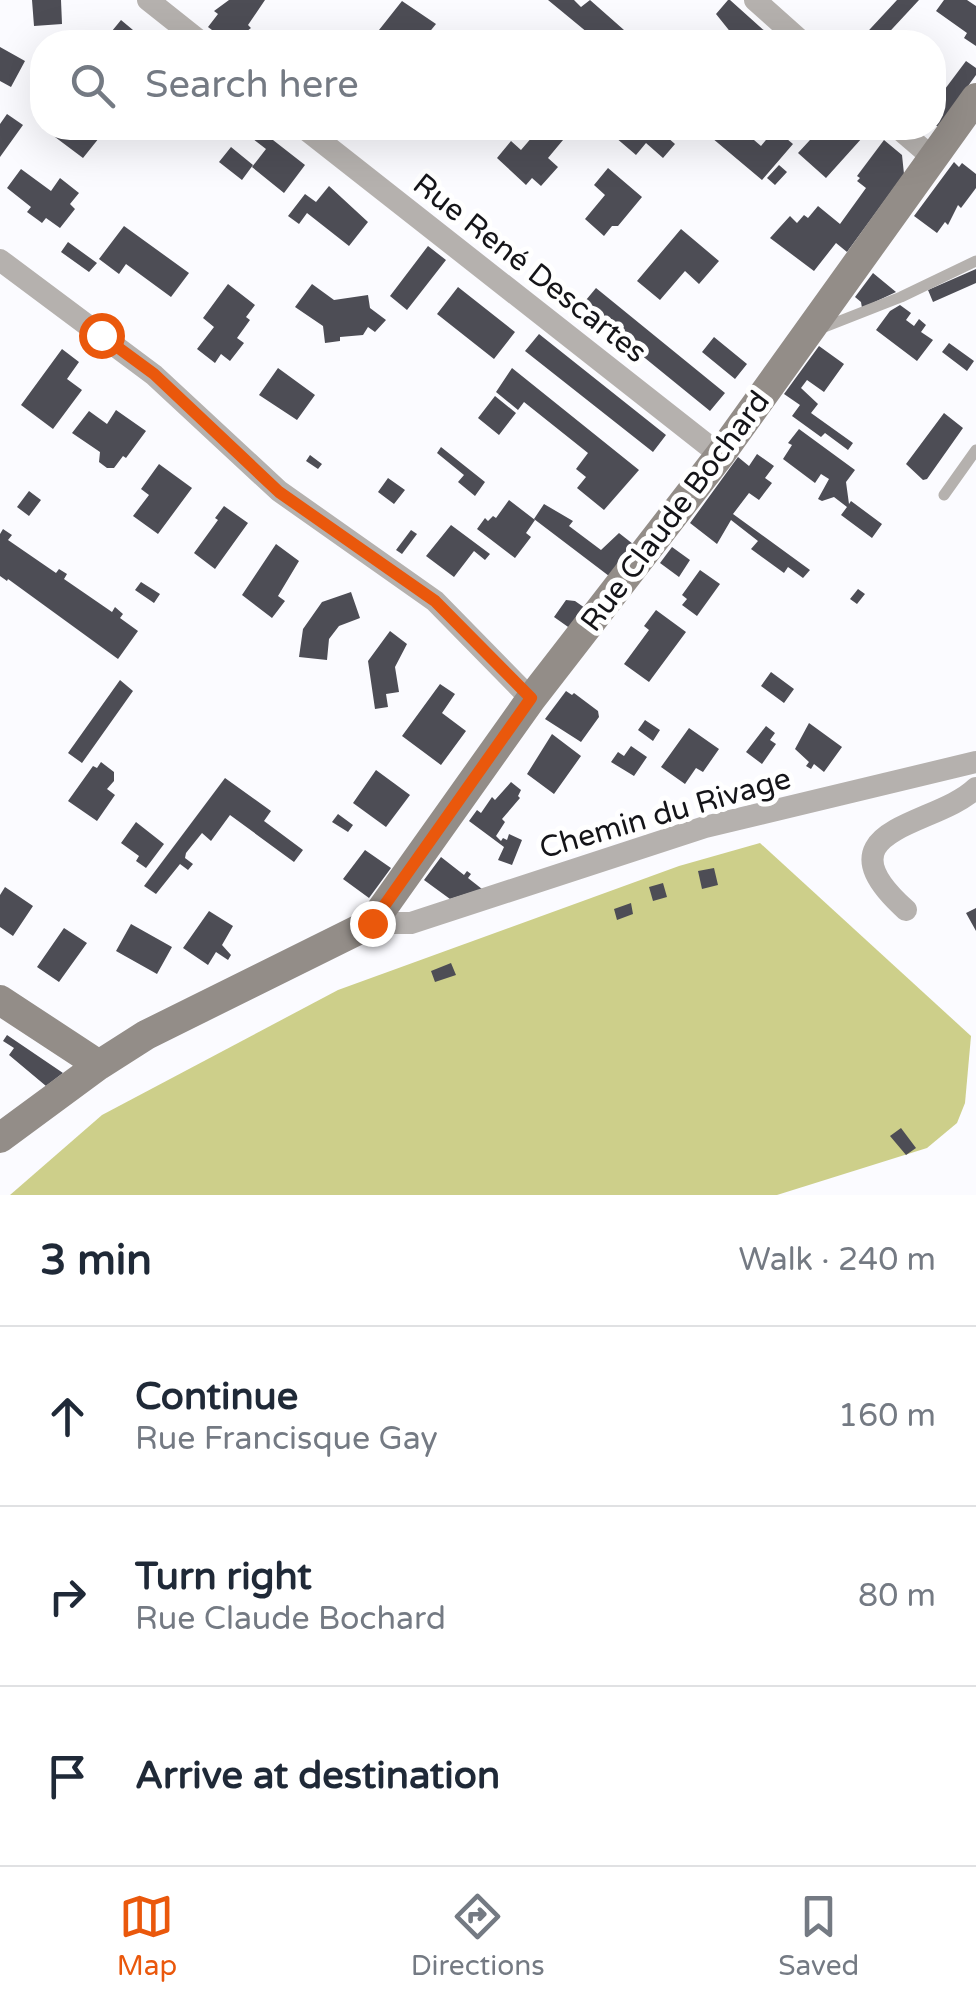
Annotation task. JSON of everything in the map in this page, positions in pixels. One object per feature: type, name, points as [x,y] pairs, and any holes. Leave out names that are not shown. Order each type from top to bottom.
[{"type":"main road","name":"Rue Claude Bochard","points":[[946,140],[976,98]]},
{"type":"main road","name":"Rue Claude Bochard","points":[[372,923],[531,698],[720,454],[946,140]]},
{"type":"main road","points":[[0,1138],[146,1035],[372,923]]},
{"type":"main road","points":[[0,1000],[99,1065]]},
{"type":"street","points":[[148,0],[186,30]]},
{"type":"street","points":[[754,0],[788,30]]},
{"type":"street","name":"Rue René Descartes","points":[[319,140],[720,454]]},
{"type":"street","points":[[912,140],[933,158]]},
{"type":"street","points":[[0,260],[154,374],[279,492],[435,601],[531,698]]},
{"type":"street","name":"Chemin du Rivage","points":[[372,923],[411,923],[705,827],[976,762]]},
{"type":"street","points":[[906,910],[878,877],[873,854],[879,842],[896,828],[965,798],[976,788]]},
{"type":"lane","points":[[808,332],[887,303],[976,261]]},
{"type":"lane","points":[[944,494],[976,450]]},
{"type":"green space","points":[[760,843],[971,1036],[965,1103],[957,1123],[927,1148],[777,1195],[10,1195],[102,1115],[338,990],[679,866]]},
{"type":"building","points":[[32,0],[61,0],[62,24],[34,26]]},
{"type":"building","points":[[229,0],[265,0],[248,30],[212,30],[208,27],[218,14],[214,11]]},
{"type":"building","points":[[548,0],[574,0],[581,7],[590,0],[624,30],[584,30]]},
{"type":"building","points":[[730,0],[764,30],[729,30],[716,14]]},
{"type":"building","points":[[897,0],[919,0],[891,30],[869,30]]},
{"type":"building","points":[[944,0],[967,0],[976,6],[976,46],[964,38],[967,33],[936,11]]},
{"type":"building","points":[[402,1],[436,24],[431,30],[379,30]]},
{"type":"building","points":[[121,20],[133,30],[113,30]]},
{"type":"building","points":[[0,47],[25,61],[11,87],[0,81]]},
{"type":"building","points":[[966,61],[976,68],[976,75],[946,116],[946,88]]},
{"type":"building","points":[[7,114],[23,125],[0,157],[0,124]]},
{"type":"building","points":[[59,140],[97,140],[83,158]]},
{"type":"building","points":[[254,140],[273,140],[305,165],[284,193],[252,167],[266,149]]},
{"type":"building","points":[[530,140],[563,140],[548,158],[558,167],[541,186],[532,178],[526,185],[497,158],[511,141],[521,150]]},
{"type":"building","points":[[618,140],[670,140],[675,144],[663,158],[646,143],[636,155]]},
{"type":"building","points":[[714,140],[754,140],[761,146],[766,140],[788,140],[793,144],[762,180]]},
{"type":"building","points":[[810,140],[860,140],[826,178],[798,153]]},
{"type":"building","points":[[884,140],[902,155],[904,174],[847,252],[836,243],[814,271],[770,238],[790,216],[797,223],[804,215],[808,218],[818,206],[840,224],[866,188],[857,176]]},
{"type":"building","points":[[231,147],[253,165],[242,180],[219,162]]},
{"type":"building","points":[[954,162],[976,174],[976,188],[961,208],[958,205],[948,225],[945,222],[937,233],[914,216]]},
{"type":"building","points":[[779,165],[787,172],[775,185],[767,178]]},
{"type":"building","points":[[608,168],[642,197],[618,226],[612,226],[604,236],[585,219],[605,195],[594,185]]},
{"type":"building","points":[[21,169],[51,191],[60,178],[79,193],[70,204],[75,209],[60,228],[46,218],[42,223],[27,212],[31,207],[7,188]]},
{"type":"building","points":[[329,186],[368,222],[349,246],[307,213],[299,224],[288,216],[305,194],[316,202]]},
{"type":"building","points":[[124,226],[189,273],[171,297],[126,264],[119,274],[99,259]]},
{"type":"building","points":[[681,229],[719,261],[699,284],[685,271],[660,300],[637,281]]},
{"type":"building","points":[[68,242],[97,263],[89,272],[61,252]]},
{"type":"building","points":[[428,246],[446,260],[407,310],[390,296]]},
{"type":"building","points":[[976,269],[976,283],[933,302],[928,290]]},
{"type":"building","points":[[873,273],[896,292],[862,308],[855,297]]},
{"type":"building","points":[[228,284],[255,305],[237,338],[244,343],[230,361],[221,354],[215,363],[197,349],[214,327],[203,318]]},
{"type":"building","points":[[312,284],[334,300],[368,295],[370,308],[386,320],[375,332],[368,327],[363,335],[325,343],[323,326],[295,307]]},
{"type":"building","points":[[458,287],[515,332],[494,359],[437,314]]},
{"type":"building","points":[[596,288],[725,393],[710,411],[581,306]]},
{"type":"building","points":[[900,305],[911,313],[906,320],[914,326],[919,319],[926,325],[921,332],[933,340],[917,361],[876,330],[890,311]]},
{"type":"building","points":[[539,334],[666,435],[653,452],[525,351]]},
{"type":"building","points":[[714,337],[747,364],[735,379],[702,352]]},
{"type":"building","points":[[949,343],[974,361],[967,371],[942,352]]},
{"type":"building","points":[[819,346],[844,364],[824,392],[807,380],[801,388],[818,404],[811,413],[853,443],[848,450],[792,416],[800,405],[784,394]]},
{"type":"building","points":[[62,349],[79,362],[67,379],[82,390],[53,429],[21,405]]},
{"type":"building","points":[[278,368],[315,395],[297,420],[259,395]]},
{"type":"building","points":[[512,368],[639,470],[604,510],[577,488],[586,477],[576,469],[588,453],[524,402],[518,410],[496,392]]},
{"type":"building","points":[[495,396],[516,413],[499,435],[478,418]]},
{"type":"building","points":[[116,410],[146,431],[126,458],[123,456],[114,468],[107,468],[99,462],[100,452],[72,433],[89,411],[107,424]]},
{"type":"building","points":[[944,413],[963,428],[923,480],[906,464]]},
{"type":"building","points":[[799,429],[855,470],[846,482],[849,504],[851,501],[882,524],[872,538],[841,515],[847,507],[834,497],[818,499],[829,479],[821,474],[815,483],[783,459],[792,445],[788,443]]},
{"type":"building","points":[[441,447],[485,482],[475,496],[458,482],[464,475],[437,453]]},
{"type":"building","points":[[757,454],[774,466],[765,478],[772,483],[759,500],[749,493],[733,514],[810,570],[803,578],[788,567],[784,573],[751,549],[758,541],[731,520],[717,544],[690,523],[738,457],[749,466]]},
{"type":"building","points":[[310,455],[322,464],[318,469],[306,461]]},
{"type":"building","points":[[159,464],[192,488],[158,534],[133,516],[149,495],[141,489]]},
{"type":"building","points":[[388,478],[405,490],[394,504],[378,492]]},
{"type":"building","points":[[29,491],[41,500],[29,516],[17,507]]},
{"type":"building","points":[[509,500],[535,520],[526,533],[531,537],[515,558],[477,529],[485,518],[496,518]]},
{"type":"building","points":[[544,504],[573,521],[569,526],[601,550],[619,533],[633,544],[609,576],[534,519]]},
{"type":"building","points":[[224,506],[248,523],[215,569],[194,553]]},
{"type":"building","points":[[451,525],[490,554],[485,560],[474,551],[454,577],[426,556]]},
{"type":"building","points":[[3,529],[12,535],[8,540],[56,573],[59,569],[67,574],[64,579],[112,612],[115,607],[123,614],[120,618],[138,631],[118,659],[0,576]]},
{"type":"building","points":[[411,530],[417,534],[402,554],[396,550]]},
{"type":"building","points":[[276,544],[299,561],[278,596],[285,601],[272,618],[242,595]]},
{"type":"building","points":[[672,547],[690,560],[679,577],[660,563]]},
{"type":"building","points":[[700,570],[720,584],[697,616],[682,605],[687,599],[682,595]]},
{"type":"building","points":[[141,582],[160,594],[154,603],[135,590]]},
{"type":"building","points":[[858,589],[865,594],[857,604],[850,599]]},
{"type":"building","points":[[351,592],[360,618],[339,626],[329,639],[327,660],[299,657],[303,629],[322,602]]},
{"type":"building","points":[[566,600],[585,608],[571,629],[554,617]]},
{"type":"building","points":[[656,610],[686,632],[649,682],[624,664],[649,630],[644,626]]},
{"type":"building","points":[[390,631],[407,644],[395,667],[399,692],[386,694],[388,707],[375,709],[368,661]]},
{"type":"building","points":[[771,672],[794,689],[784,703],[761,686]]},
{"type":"building","points":[[120,680],[133,691],[82,763],[68,753]]},
{"type":"building","points":[[440,684],[455,694],[442,713],[466,731],[441,765],[402,736]]},
{"type":"building","points":[[566,691],[598,711],[599,717],[581,742],[545,719]]},
{"type":"building","points":[[645,720],[660,730],[653,741],[638,730]]},
{"type":"building","points":[[809,723],[842,747],[824,772],[814,764],[811,769],[806,766],[809,762],[795,749]]},
{"type":"building","points":[[766,726],[775,733],[770,740],[776,744],[762,764],[746,752]]},
{"type":"building","points":[[689,728],[719,749],[703,772],[696,768],[685,784],[661,767]]},
{"type":"building","points":[[552,734],[581,756],[554,794],[527,774]]},
{"type":"building","points":[[631,746],[647,757],[634,776],[611,762],[618,752],[624,756]]},
{"type":"building","points":[[101,762],[114,772],[114,781],[107,789],[115,795],[97,821],[68,801],[93,766],[97,768]]},
{"type":"building","points":[[376,770],[410,795],[386,827],[353,803]]},
{"type":"building","points":[[225,778],[271,811],[264,821],[303,850],[294,862],[230,815],[211,841],[202,833],[186,853],[185,858],[193,864],[188,870],[180,864],[156,894],[144,886]]},
{"type":"building","points":[[511,782],[521,790],[520,798],[502,819],[505,822],[496,836],[501,841],[507,840],[509,834],[522,840],[512,865],[498,860],[504,847],[469,821]]},
{"type":"building","points":[[338,814],[353,825],[348,832],[332,822]]},
{"type":"building","points":[[136,822],[164,844],[146,868],[136,861],[139,856],[121,843]]},
{"type":"building","points":[[365,850],[391,868],[369,898],[343,879]]},
{"type":"building","points":[[441,857],[464,875],[467,871],[471,874],[468,878],[482,889],[450,899],[424,880]]},
{"type":"building","points":[[714,868],[718,885],[702,889],[698,871]]},
{"type":"building","points":[[663,883],[667,897],[653,901],[649,887]]},
{"type":"building","points":[[5,887],[33,906],[13,936],[0,927],[0,895]]},
{"type":"building","points":[[631,903],[633,914],[617,920],[614,909]]},
{"type":"building","points":[[976,908],[976,931],[966,913]]},
{"type":"building","points":[[209,911],[233,926],[222,945],[231,955],[228,960],[216,952],[208,965],[183,948]]},
{"type":"building","points":[[131,924],[172,947],[157,974],[116,951]]},
{"type":"building","points":[[64,928],[87,943],[59,982],[37,967]]},
{"type":"building","points":[[451,963],[456,975],[435,982],[431,971]]},
{"type":"building","points":[[7,1035],[63,1073],[46,1086],[9,1055],[14,1048],[3,1041]]},
{"type":"building","points":[[901,1128],[916,1148],[906,1155],[890,1136]]},
{"type":"route","points":[[101,335],[154,374],[279,492],[435,601],[531,698],[372,923]]}]
